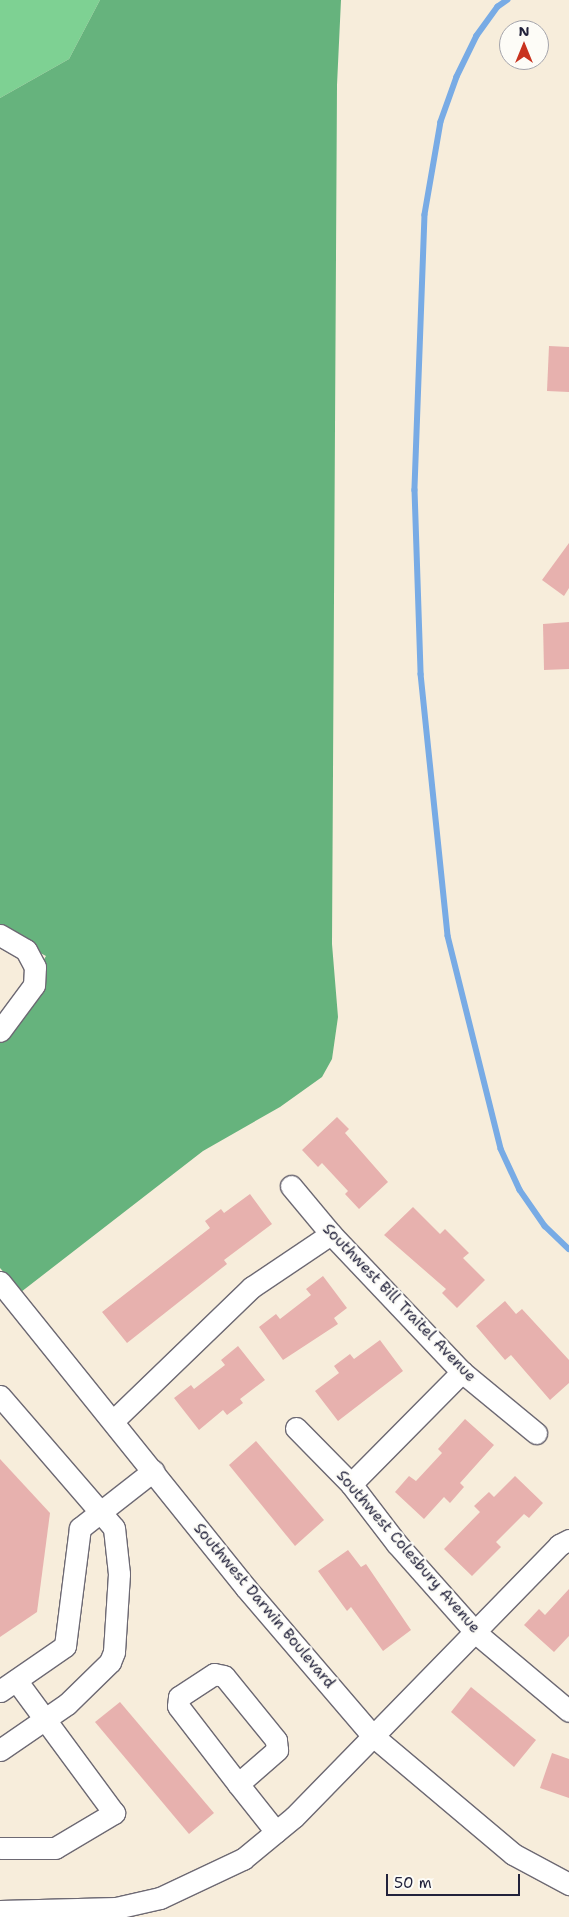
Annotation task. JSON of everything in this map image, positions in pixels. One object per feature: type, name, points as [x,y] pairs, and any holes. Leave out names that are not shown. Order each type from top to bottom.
[{"type":"street","points":[[0,935],[26,950],[35,967],[34,985],[0,1030]]},
{"type":"street","name":"Southwest Bill Traitel Avenue","points":[[291,1186],[331,1234],[462,1372],[536,1434]]},
{"type":"street","points":[[113,1421],[252,1287],[331,1234]]},
{"type":"street","name":"Southwest Darwin Boulevard","points":[[0,1282],[246,1588],[373,1736],[514,1854],[569,1884]]},
{"type":"street","points":[[351,1484],[462,1372]]},
{"type":"street","points":[[0,1396],[114,1528],[118,1543],[119,1574],[114,1652],[110,1662],[89,1684],[0,1750]]},
{"type":"street","name":"Southwest Colesbury Avenue","points":[[296,1428],[351,1484],[397,1544],[476,1633],[569,1711]]},
{"type":"street","points":[[0,1848],[55,1848],[114,1813],[44,1719],[8,1686],[65,1646],[80,1528],[153,1471]]},
{"type":"street","points":[[0,1911],[117,1913],[192,1885],[243,1859],[294,1817],[476,1633],[559,1545],[569,1540]]},
{"type":"street","points":[[238,1784],[277,1750],[276,1740],[224,1676],[214,1674],[179,1696],[178,1706],[238,1784],[276,1832]]},
{"type":"green space","points":[[0,0],[100,0],[69,59],[0,98]]},
{"type":"green space","points":[[100,0],[341,0],[337,85],[332,944],[338,1017],[332,1059],[322,1077],[280,1107],[203,1151],[21,1292],[0,1268],[0,1034],[46,956],[0,932],[0,98],[69,59]]},
{"type":"building","points":[[549,346],[569,347],[569,392],[547,391]]},
{"type":"building","points":[[569,543],[569,588],[564,596],[542,580]]},
{"type":"building","points":[[569,622],[569,669],[544,670],[543,624]]},
{"type":"building","points":[[337,1117],[349,1129],[345,1133],[388,1182],[359,1209],[345,1194],[348,1191],[322,1163],[318,1167],[302,1150]]},
{"type":"building","points":[[250,1194],[272,1224],[224,1260],[227,1264],[127,1343],[102,1312],[210,1228],[205,1221],[221,1209],[224,1213]]},
{"type":"building","points":[[413,1207],[440,1234],[445,1229],[469,1253],[463,1258],[485,1280],[457,1308],[442,1293],[446,1289],[384,1235]]},
{"type":"building","points":[[323,1276],[347,1308],[334,1318],[338,1324],[283,1360],[259,1327],[276,1314],[280,1319],[311,1295],[306,1289]]},
{"type":"building","points":[[505,1301],[516,1314],[522,1309],[569,1360],[569,1383],[550,1400],[511,1355],[505,1360],[476,1326]]},
{"type":"building","points":[[380,1340],[403,1371],[338,1421],[315,1391],[339,1373],[334,1366],[350,1354],[354,1359]]},
{"type":"building","points":[[238,1346],[265,1380],[240,1399],[243,1403],[227,1415],[223,1410],[199,1430],[174,1398],[191,1385],[194,1389],[225,1365],[221,1360]]},
{"type":"building","points":[[465,1419],[494,1445],[460,1483],[464,1487],[450,1503],[444,1497],[424,1519],[395,1492],[409,1476],[416,1481],[442,1453],[438,1449]]},
{"type":"building","points":[[256,1441],[324,1520],[295,1546],[229,1465]]},
{"type":"building","points":[[0,1459],[50,1513],[37,1612],[0,1637]]},
{"type":"building","points":[[515,1476],[543,1503],[529,1518],[524,1514],[496,1542],[501,1547],[472,1576],[444,1549],[480,1512],[474,1506],[489,1492],[494,1497]]},
{"type":"building","points":[[348,1550],[361,1567],[366,1564],[411,1630],[383,1651],[351,1607],[347,1611],[318,1571]]},
{"type":"building","points":[[569,1589],[569,1636],[554,1652],[524,1625],[539,1609],[545,1615]]},
{"type":"building","points":[[471,1687],[536,1740],[514,1767],[451,1712]]},
{"type":"building","points":[[120,1702],[214,1813],[189,1834],[95,1722]]},
{"type":"building","points":[[552,1753],[569,1759],[569,1798],[540,1788]]},
{"type":"waterway","points":[[508,0],[498,7],[477,36],[457,77],[441,122],[425,215],[415,490],[421,674],[448,936],[501,1149],[520,1190],[545,1226],[569,1249]]}]
